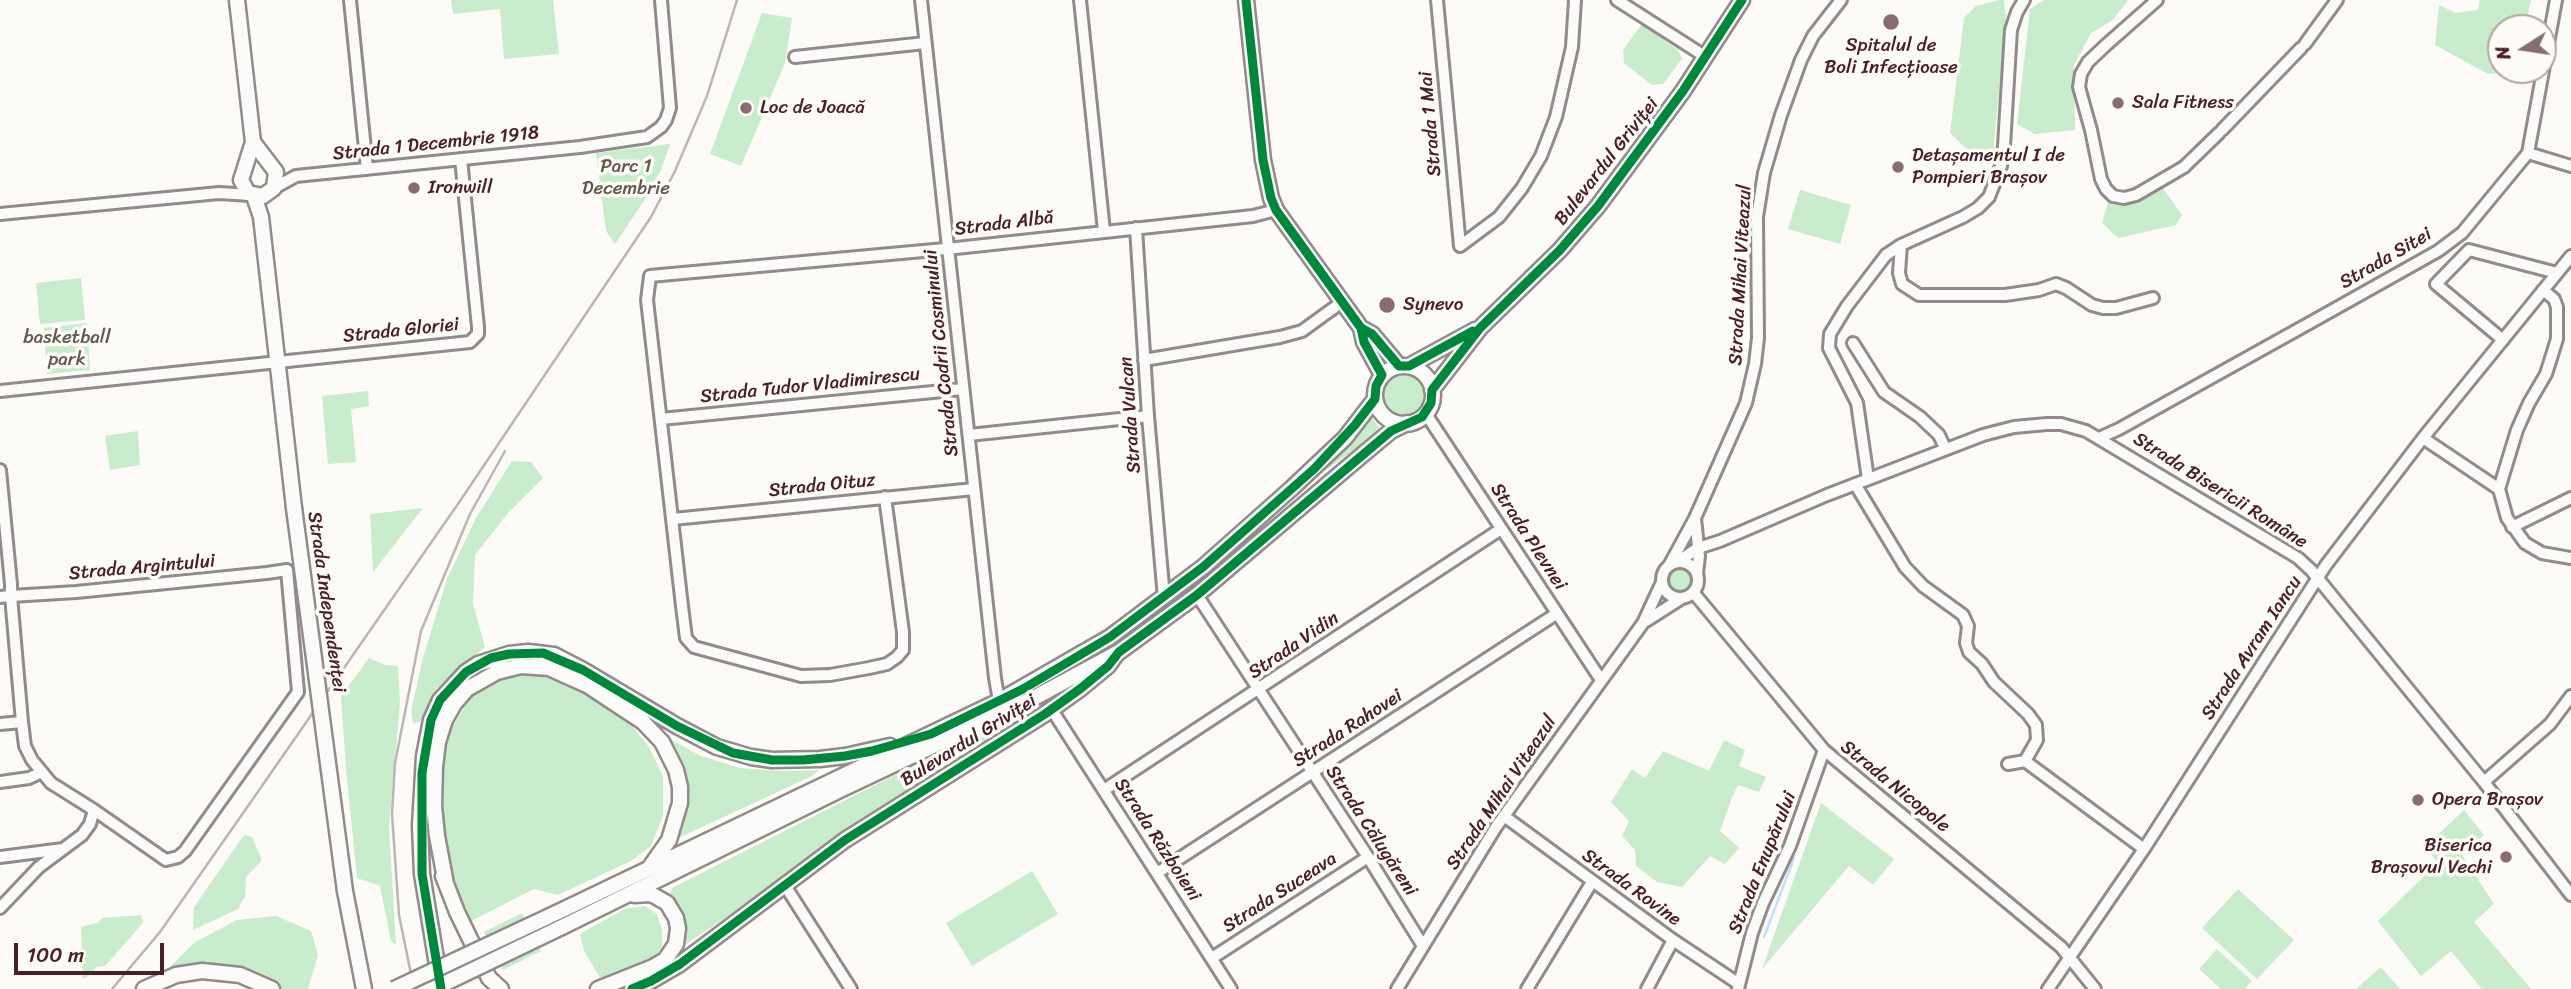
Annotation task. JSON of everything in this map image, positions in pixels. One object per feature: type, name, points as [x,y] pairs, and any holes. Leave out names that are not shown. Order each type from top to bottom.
[{"type":"main road","points":[[237,0],[253,142],[242,185],[262,193],[277,178],[271,165],[253,142]]},
{"type":"main road","points":[[1245,0],[1263,160],[1276,210],[1361,328],[1364,342],[1382,375]]},
{"type":"main road","name":"Bulevardul Griviței","points":[[1432,390],[1480,328],[1560,250],[1598,206],[1706,57],[1742,0]]},
{"type":"main road","points":[[244,170],[257,160],[271,165]]},
{"type":"main road","name":"Strada Independenței","points":[[262,193],[261,218],[293,508],[345,891],[365,989]]},
{"type":"main road","points":[[1361,328],[1372,334],[1404,366],[1424,374],[1432,390],[1431,403],[1426,414],[1407,423],[1389,419],[1377,407],[1375,398],[1376,386],[1382,375],[1404,366]]},
{"type":"main road","name":"Bulevardul Griviței","points":[[1404,366],[1480,328]]},
{"type":"main road","name":"Bulevardul Griviței","points":[[394,989],[932,734],[999,701],[1110,638],[1164,598],[1314,469],[1345,438],[1375,398]]},
{"type":"main road","name":"Bulevardul Griviței","points":[[433,989],[1032,699],[1119,652],[1197,596],[1391,431],[1407,423]]},
{"type":"main road","points":[[441,989],[422,874],[421,792],[426,744],[431,720],[440,701],[466,672],[491,658],[528,652],[543,653],[564,660],[717,747],[751,757],[803,760],[845,757],[932,734]]},
{"type":"main road","name":"Bulevardul Griviței","points":[[632,989],[680,964],[845,840],[1052,710],[1108,666],[1119,652]]},
{"type":"main road","points":[[446,884],[436,835],[435,806],[435,767],[438,742],[445,720],[454,704],[474,684],[497,672],[521,666],[549,668],[587,685],[643,722],[670,755],[680,788],[676,824],[661,854],[645,872]]},
{"type":"main road","points":[[426,744],[425,785],[433,847],[488,984],[501,989]]},
{"type":"main road","points":[[598,989],[665,960],[673,952],[678,937],[676,918],[663,899],[643,893],[616,901]]},
{"type":"main road","points":[[144,989],[176,975],[209,971],[240,975],[272,989]]},
{"type":"street","points":[[350,0],[367,169]]},
{"type":"street","name":"Strada 1 Decembrie 1918","points":[[262,193],[294,176],[580,147],[637,140],[654,133],[666,120],[670,100],[662,0]]},
{"type":"street","name":"Strada Codrii Cosminului","points":[[921,0],[999,701]]},
{"type":"street","points":[[1080,0],[1104,231]]},
{"type":"street","name":"Strada 1 Mai","points":[[1437,0],[1460,246],[1499,217],[1542,156],[1556,117],[1572,47],[1575,0]]},
{"type":"street","points":[[1617,0],[1706,57]]},
{"type":"street","name":"Strada Mihai Viteazul","points":[[1674,563],[1740,417],[1752,376],[1758,338],[1758,217],[1764,173],[1772,143],[1806,48],[1842,0]]},
{"type":"street","points":[[1868,479],[1857,403],[1828,341],[1847,306],[1879,262],[1901,245],[1963,217],[1989,197],[2001,166],[2004,146],[2011,30],[2024,0]]},
{"type":"street","points":[[2157,0],[2097,54],[2081,74],[2079,87],[2101,179],[2113,196],[2124,198],[2136,195],[2184,167],[2303,46],[2337,0]]},
{"type":"street","name":"Strada Sitei","points":[[2098,438],[2119,429],[2438,251],[2473,222],[2528,153],[2556,0]]},
{"type":"street","points":[[795,57],[925,43]]},
{"type":"street","points":[[2528,153],[2571,166]]},
{"type":"street","name":"Strada Gloriei","points":[[276,361],[465,344],[474,339],[478,327],[461,159]]},
{"type":"street","name":"Strada 1 Decembrie 1918","points":[[271,165],[294,176]]},
{"type":"street","points":[[219,193],[231,185],[244,170]]},
{"type":"street","points":[[0,214],[219,193],[262,193]]},
{"type":"street","name":"Strada Albă","points":[[661,419],[647,300],[650,276],[1253,216],[1276,210]]},
{"type":"street","name":"Strada Vulcan","points":[[1136,228],[1148,416],[1164,598]]},
{"type":"street","points":[[1901,245],[1899,273],[1902,284],[1919,295],[2005,295],[2039,290],[2056,284],[2103,308],[2116,308],[2153,298]]},
{"type":"street","points":[[2503,340],[2436,284],[2469,250],[2557,273]]},
{"type":"street","name":"Strada Avram Iancu","points":[[2048,989],[2144,849],[2317,578],[2423,438],[2571,256]]},
{"type":"street","points":[[2543,290],[2554,299],[2557,307],[2557,339],[2546,374],[2517,429],[2499,489],[2507,518],[2519,537],[2542,553],[2571,558]]},
{"type":"street","points":[[1144,360],[1302,331],[1342,302]]},
{"type":"street","points":[[1853,343],[1884,392],[1920,417],[1939,435],[1945,448]]},
{"type":"street","points":[[0,391],[276,361]]},
{"type":"street","name":"Strada Tudor Vladimirescu","points":[[661,419],[963,389]]},
{"type":"street","name":"Strada Plevnei","points":[[1426,414],[1601,680]]},
{"type":"street","points":[[969,435],[1148,416]]},
{"type":"street","points":[[661,419],[686,638],[694,647],[801,676],[887,664],[902,650],[903,632],[885,498]]},
{"type":"street","name":"Strada Bisericii Române","points":[[1674,563],[1698,548],[1945,448],[2028,424],[2061,424],[2098,438],[2298,558],[2484,782],[2571,895]]},
{"type":"street","points":[[2423,438],[2499,489]]},
{"type":"street","points":[[0,470],[6,597],[25,746],[40,773],[94,810],[87,830],[68,848],[29,876],[0,908]]},
{"type":"street","points":[[1855,484],[1905,566],[1923,586],[1963,615],[1968,626],[1966,643],[1969,652],[1982,664],[1999,688],[2028,714],[2036,725],[2037,740],[2025,761]]},
{"type":"street","name":"Strada Oituz","points":[[673,519],[974,489]]},
{"type":"street","points":[[2512,527],[2571,498]]},
{"type":"street","points":[[1695,518],[1705,533],[1719,541],[1710,551],[1689,595],[1670,595],[1662,582],[1664,572],[1674,563],[1690,564],[1698,576]]},
{"type":"street","name":"Strada Mihai Viteazul","points":[[1695,518],[1698,576]]},
{"type":"street","name":"Strada Vidin","points":[[1104,790],[1502,528]]},
{"type":"street","name":"Strada Argintului","points":[[6,597],[287,570]]},
{"type":"street","name":"Strada Independenței","points":[[94,810],[160,856],[173,859],[185,851],[298,692],[287,570]]},
{"type":"street","name":"Strada Mihai Viteazul","points":[[1397,989],[1504,816],[1643,623],[1662,582]]},
{"type":"street","name":"Strada Mihai Viteazul","points":[[1643,623],[1678,598],[1689,595]]},
{"type":"street","name":"Strada Nicopole","points":[[1689,595],[1824,750],[2051,939],[2095,989]]},
{"type":"street","name":"Strada Călugăreni","points":[[1197,596],[1423,946]]},
{"type":"street","name":"Strada Rahovei","points":[[1157,873],[1556,614]]},
{"type":"street","points":[[2484,782],[2550,724],[2570,699]]},
{"type":"street","name":"Strada Războieni","points":[[1052,710],[1231,989]]},
{"type":"street","points":[[0,724],[22,722]]},
{"type":"street","name":"Strada Enupărului","points":[[1739,987],[1752,933],[1790,846],[1824,750]]},
{"type":"street","points":[[2008,764],[2025,761],[2144,849]]},
{"type":"street","points":[[0,782],[29,778],[40,773]]},
{"type":"street","name":"Strada Rovine","points":[[1504,816],[1739,987]]},
{"type":"street","points":[[0,857],[68,848]]},
{"type":"street","name":"Strada Suceava","points":[[1212,958],[1368,857]]},
{"type":"street","points":[[1527,989],[1592,882]]},
{"type":"street","points":[[784,884],[851,989]]},
{"type":"street","points":[[1647,989],[1673,940]]},
{"type":"green space","points":[[451,0],[553,0],[559,54],[504,59],[500,9],[453,14]]},
{"type":"green space","points":[[2004,0],[2006,21],[1993,153],[1981,163],[1950,133],[1964,18],[1976,6]]},
{"type":"green space","points":[[2044,0],[2128,0],[2113,20],[2091,33],[2074,65],[2075,130],[2035,134],[2017,124],[2030,9]]},
{"type":"green space","points":[[2480,0],[2531,0],[2528,14],[2487,14],[2487,73],[2435,45],[2439,5],[2456,13],[2478,10]]},
{"type":"green space","name":"Loc de Joacă","points":[[762,13],[792,18],[785,63],[741,166],[710,154]]},
{"type":"green space","points":[[1642,24],[1678,50],[1682,59],[1663,84],[1652,85],[1624,63],[1623,50]]},
{"type":"green space","name":"Parc 1 Decembrie","points":[[670,144],[661,170],[615,244],[606,231],[596,153]]},
{"type":"green space","points":[[2162,187],[2182,215],[2176,225],[2118,238],[2102,223],[2108,202]]},
{"type":"green space","points":[[1800,190],[1851,205],[1840,244],[1788,229]]},
{"type":"green space","points":[[81,278],[85,320],[40,324],[36,283]]},
{"type":"green space","name":"basketball park","points":[[87,323],[90,370],[47,374],[44,328]]},
{"type":"green space","points":[[1404,373],[1413,374],[1420,379],[1425,386],[1425,404],[1420,411],[1413,416],[1404,417],[1395,416],[1388,411],[1383,404],[1382,395],[1383,386],[1388,379],[1395,374]]},
{"type":"green space","points":[[368,391],[369,406],[351,409],[356,462],[328,464],[322,396]]},
{"type":"green space","points":[[1371,417],[1381,430],[1322,473],[1320,470]]},
{"type":"green space","points":[[138,431],[140,465],[110,470],[105,436]]},
{"type":"green space","points":[[512,461],[531,462],[543,478],[508,513],[475,555],[473,604],[485,647],[436,689],[423,721],[413,723],[411,711],[423,658],[447,579],[476,518]]},
{"type":"green space","points":[[423,508],[373,572],[370,514]]},
{"type":"green space","points":[[1681,565],[1691,569],[1695,579],[1691,589],[1681,593],[1671,589],[1667,579],[1671,569]]},
{"type":"green space","points":[[369,658],[385,665],[398,666],[400,703],[389,827],[396,945],[391,941],[380,886],[357,878],[346,769],[341,696]]},
{"type":"green space","points":[[530,671],[581,690],[632,726],[649,747],[663,776],[663,816],[651,846],[631,861],[558,895],[534,889],[471,921],[462,909],[443,831],[441,749],[473,690]]},
{"type":"green space","points":[[1045,699],[1047,701],[676,951],[669,897],[672,888]]},
{"type":"green space","points":[[670,739],[701,756],[740,768],[819,770],[812,776],[672,841],[682,816],[667,742]]},
{"type":"green space","points":[[1724,740],[1745,750],[1739,766],[1766,777],[1759,792],[1738,785],[1731,800],[1720,831],[1739,848],[1725,864],[1710,856],[1682,887],[1657,882],[1636,866],[1635,850],[1622,836],[1629,821],[1611,802],[1632,769],[1645,778],[1663,751],[1709,771]]},
{"type":"green space","points":[[1821,803],[1894,859],[1873,885],[1849,866],[1762,969]]},
{"type":"green space","points":[[2464,810],[2484,835],[2462,855],[2494,904],[2474,922],[2531,989],[2482,989],[2451,951],[2421,976],[2378,921],[2438,863],[2425,847]]},
{"type":"green space","points":[[244,835],[252,837],[262,860],[246,877],[245,896],[238,909],[193,930],[194,907]]},
{"type":"green space","points":[[1032,871],[1058,914],[972,966],[946,923]]},
{"type":"green space","points":[[2238,889],[2294,940],[2257,979],[2202,928]]},
{"type":"green space","points":[[645,906],[657,914],[662,929],[662,946],[656,955],[607,989],[584,951],[580,934],[624,909]]},
{"type":"green space","points":[[522,913],[541,951],[503,970],[484,932]]},
{"type":"green space","points":[[141,915],[143,923],[105,966],[96,967],[93,973],[83,979],[81,927],[97,923],[102,918]]},
{"type":"green space","points":[[276,916],[311,931],[318,955],[308,989],[277,989],[218,966],[166,971],[195,942],[237,920]]},
{"type":"green space","points":[[2217,949],[2252,981],[2245,989],[2221,989],[2199,969]]},
{"type":"green space","points":[[2381,967],[2400,989],[2356,989]]},
{"type":"waterway","points":[[1764,937],[1794,858]]},
{"type":"railway","points":[[112,989],[160,932],[248,806],[460,501],[651,217],[675,171],[707,96],[737,0]]},
{"type":"railway","points":[[414,989],[399,915],[392,814],[395,763],[421,631],[470,514],[505,451]]},
{"type":"cycle path","points":[[441,989],[422,874],[422,773],[431,720],[440,700],[466,672],[491,658],[509,654],[543,653],[583,670],[677,726],[733,753],[772,760],[803,760],[872,751],[931,734],[1023,689],[1110,637],[1203,567],[1314,469],[1355,425],[1375,399],[1376,386],[1382,375],[1364,342],[1361,328],[1276,210],[1271,198],[1263,160],[1246,0]]},
{"type":"cycle path","points":[[632,989],[680,964],[845,840],[1045,714],[1080,689],[1108,666],[1119,652],[1197,595],[1391,431],[1422,417],[1431,403],[1432,390],[1480,328],[1560,250],[1598,206],[1683,91],[1742,0]]},
{"type":"cycle path","points":[[1361,328],[1372,334],[1399,366],[1409,366],[1473,331]]},
{"type":"place","name":"Spitalul de Boli Infecțioase","points":[[1891,22]]},
{"type":"place","name":"Sala Fitness","points":[[2118,103]]},
{"type":"place","name":"Loc de Joacă","points":[[746,108]]},
{"type":"place","name":"Detașamentul I de Pompieri Brașov","points":[[1898,167]]},
{"type":"place","name":"Ironwill","points":[[414,188]]},
{"type":"place","name":"Synevo","points":[[1387,305]]},
{"type":"place","name":"Opera Brașov","points":[[2418,800]]},
{"type":"place","name":"Biserica Brașovul Vechi","points":[[2506,857]]}]
